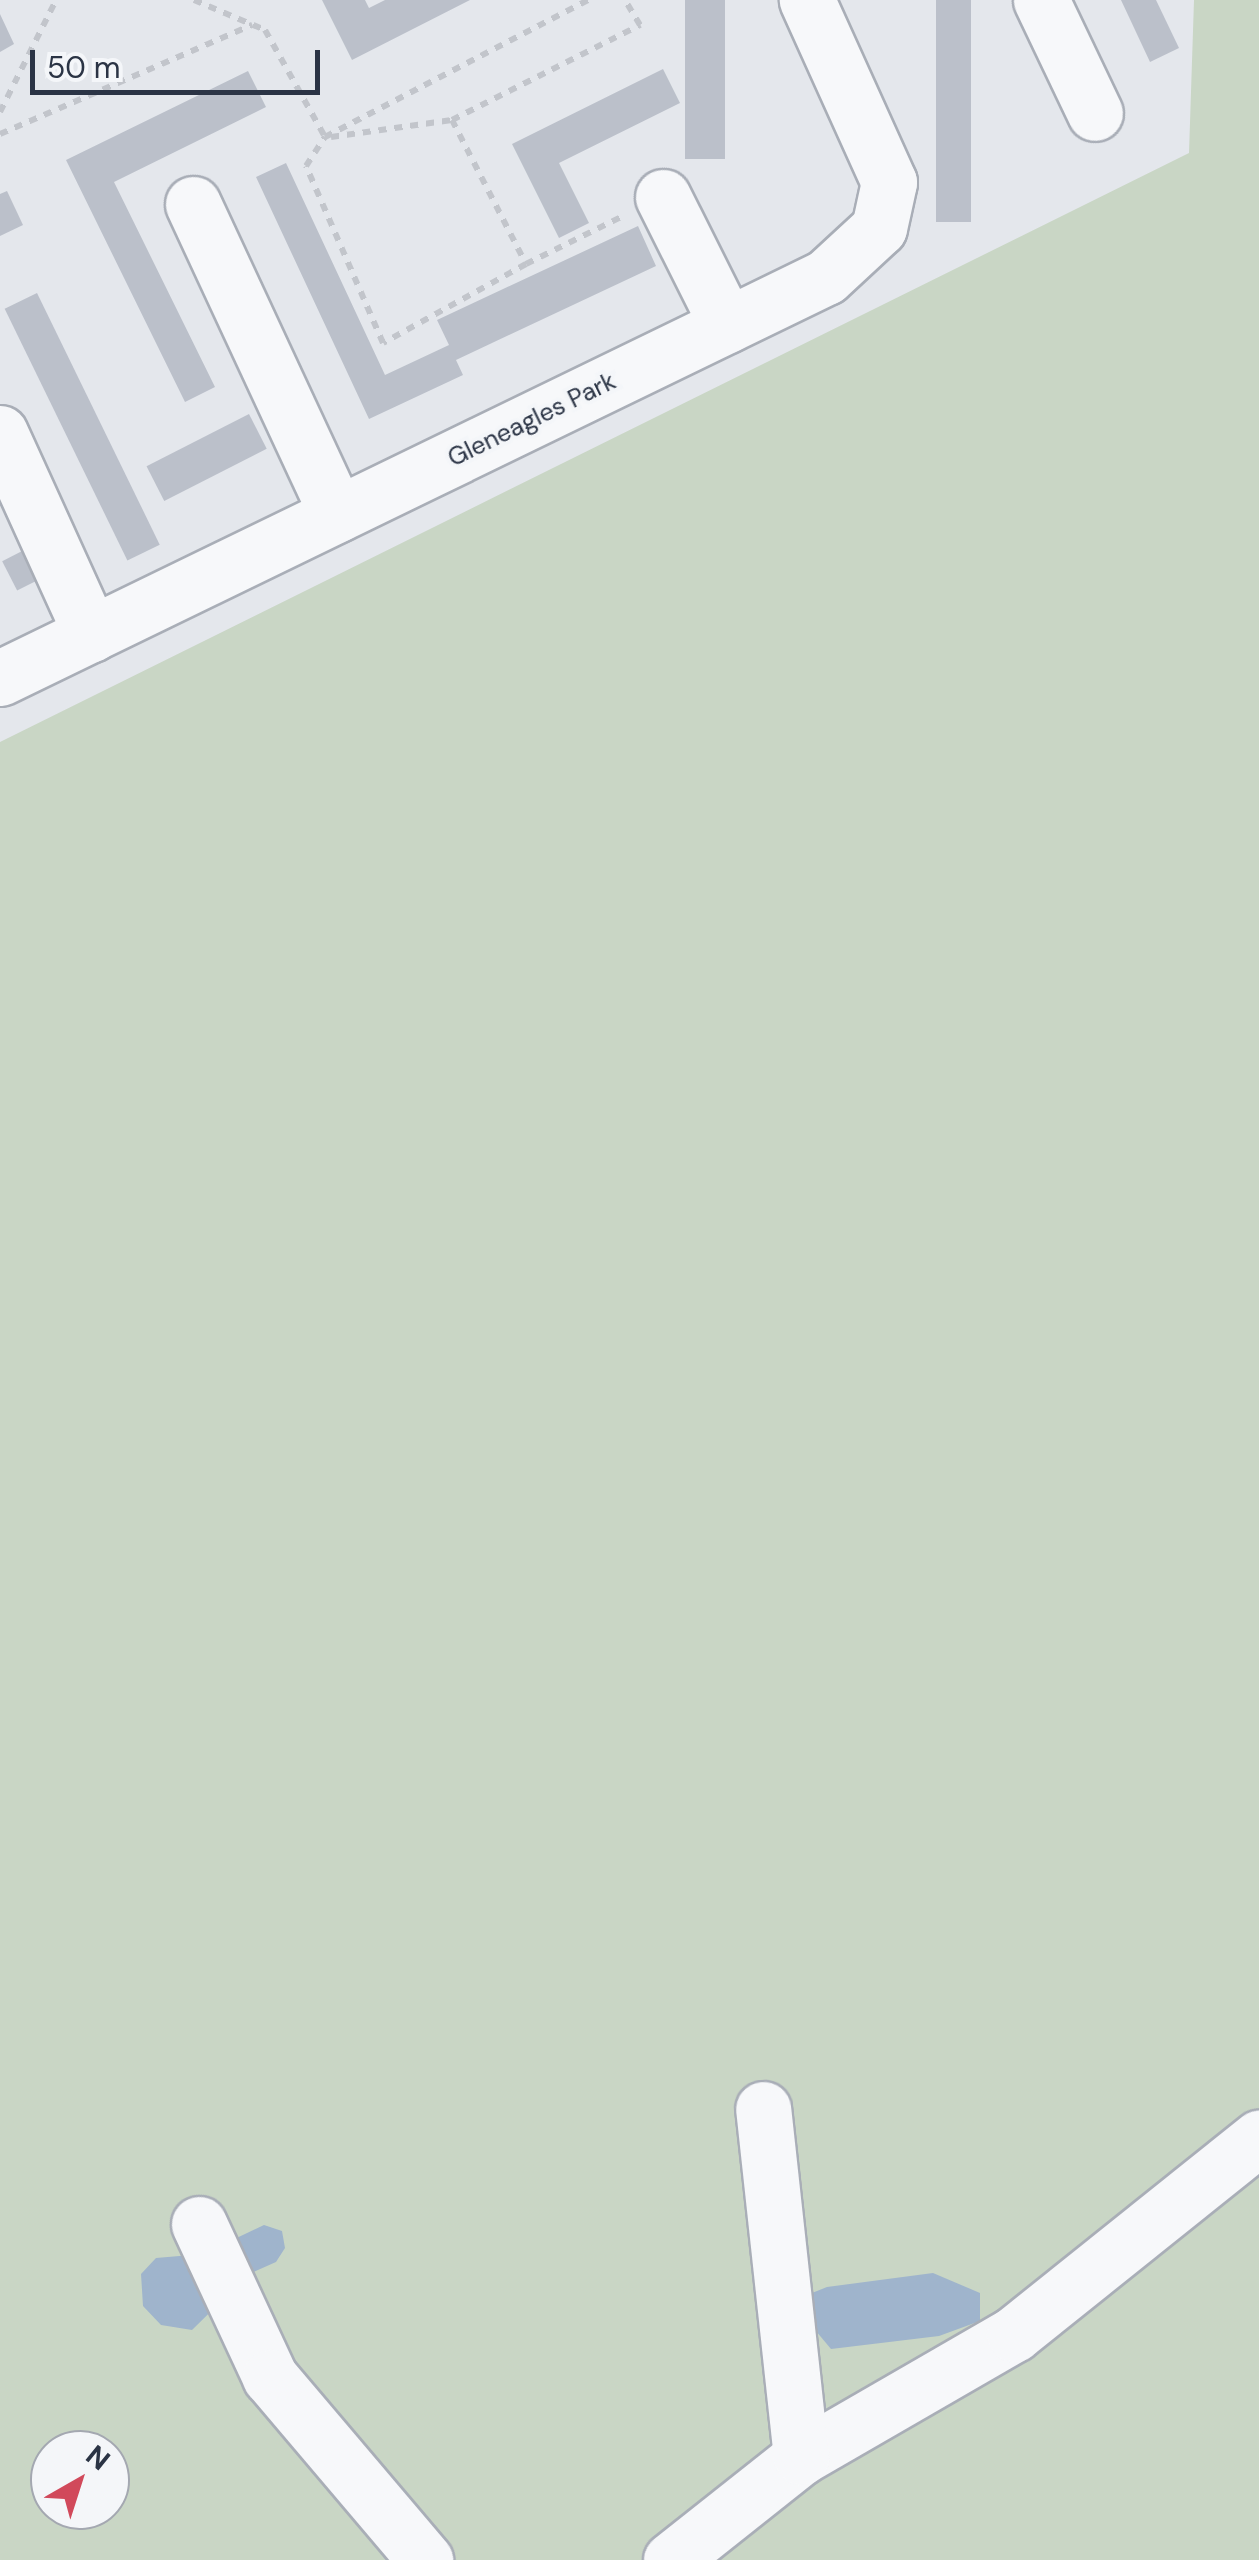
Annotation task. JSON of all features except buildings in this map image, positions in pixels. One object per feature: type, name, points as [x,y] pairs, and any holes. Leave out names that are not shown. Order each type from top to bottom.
[{"type":"street","name":"Gleneagles Park","points":[[0,678],[826,277],[879,228],[889,182],[807,0]]},
{"type":"street","points":[[1041,0],[1095,113]]},
{"type":"street","points":[[663,198],[727,325]]},
{"type":"street","points":[[193,204],[336,514]]},
{"type":"street","points":[[0,433],[91,634]]},
{"type":"street","points":[[763,2109],[801,2457]]},
{"type":"street","points":[[671,2560],[801,2457],[1014,2334],[1259,2138]]},
{"type":"street","points":[[199,2224],[270,2377],[425,2560]]},
{"type":"path","points":[[0,112],[56,0]]},
{"type":"path","points":[[194,0],[264,30],[325,138]]},
{"type":"path","points":[[588,0],[325,138],[306,166],[383,342],[526,264],[663,198]]},
{"type":"path","points":[[325,138],[452,120],[640,25],[625,0]]},
{"type":"path","points":[[0,134],[252,25]]},
{"type":"path","points":[[452,120],[526,264]]},
{"type":"green space","points":[[1194,0],[1259,0],[1259,2560],[0,2560],[0,742],[1189,153]]},
{"type":"water","points":[[264,2225],[282,2231],[285,2248],[276,2262],[249,2274],[192,2330],[161,2325],[143,2306],[141,2274],[156,2258],[203,2254]]},
{"type":"water","points":[[933,2273],[980,2293],[980,2321],[939,2336],[831,2349],[800,2312],[807,2295],[827,2287]]}]
